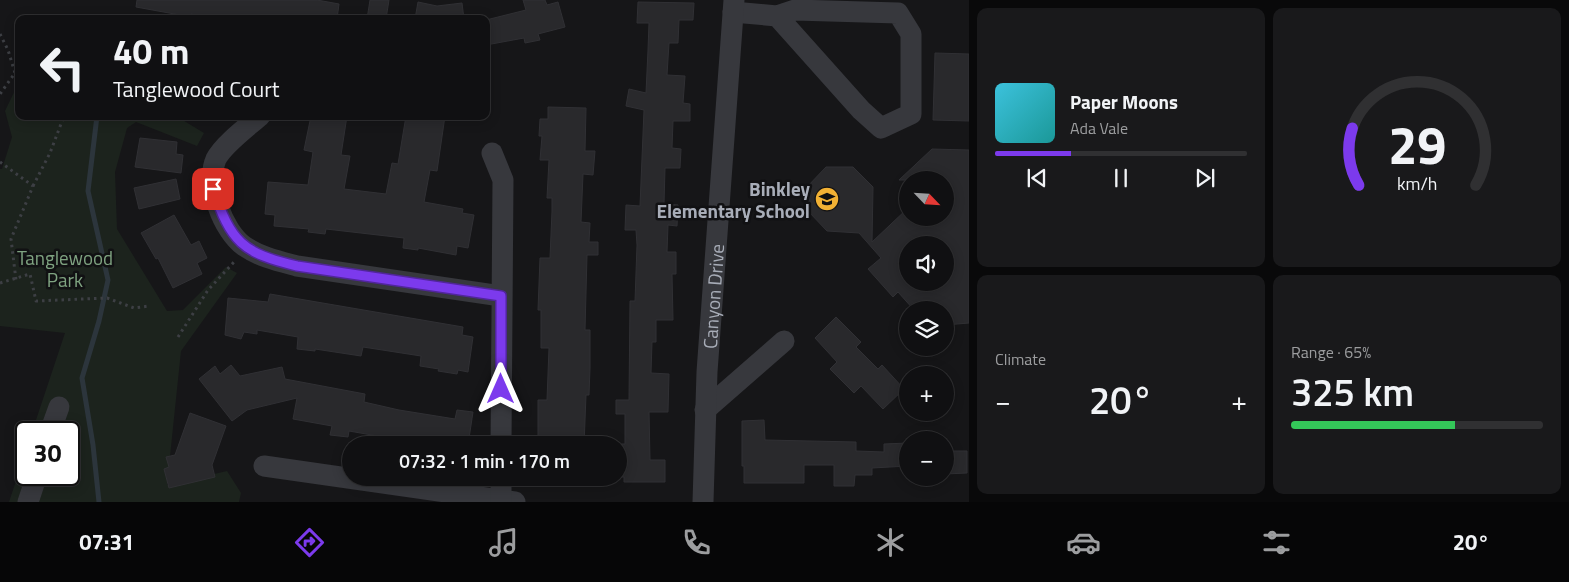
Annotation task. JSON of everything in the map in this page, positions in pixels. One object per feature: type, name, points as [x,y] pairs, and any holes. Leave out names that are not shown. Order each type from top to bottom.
[{"type":"street","points":[[733,6],[777,16],[795,10],[898,13],[912,34],[911,114],[881,128],[861,110],[777,16]]},
{"type":"street","name":"Canyon Drive","points":[[703,502],[704,410],[733,6]]},
{"type":"street","points":[[255,120],[238,135],[216,159],[213,189],[224,222],[243,245],[269,259],[297,266],[501,296]]},
{"type":"street","points":[[492,153],[503,180],[501,436]]},
{"type":"street","points":[[704,410],[784,340]]},
{"type":"street","points":[[54,421],[58,407]]},
{"type":"street","points":[[264,466],[506,501],[503,486]]},
{"type":"street","points":[[28,502],[33,486]]},
{"type":"path","points":[[0,34],[8,50],[15,73],[0,94]]},
{"type":"path","points":[[16,280],[11,240],[33,186],[50,153],[62,120]]},
{"type":"path","points":[[0,162],[33,186]]},
{"type":"path","points":[[178,337],[208,290],[233,264],[243,245]]},
{"type":"path","points":[[0,283],[16,280],[30,274],[36,301],[107,298],[134,308],[149,306]]},
{"type":"green space","name":"Tanglewood Park","points":[[15,90],[15,120],[183,120],[204,133],[197,146],[136,122],[127,128],[115,172],[117,229],[167,311],[183,310],[226,267],[237,273],[181,351],[167,485],[227,471],[241,493],[239,502],[9,502],[15,484],[15,486],[80,486],[80,421],[36,421],[65,333],[0,326],[0,169],[2,169],[12,137],[5,111]]},
{"type":"building","points":[[137,0],[317,0],[339,4],[338,15],[180,15],[136,7]]},
{"type":"building","points":[[370,0],[389,0],[387,15],[368,15]]},
{"type":"building","points":[[523,0],[545,0],[547,5],[558,2],[565,27],[538,34],[540,40],[525,43],[524,38],[490,44],[490,19],[526,10]]},
{"type":"building","points":[[418,2],[437,6],[462,3],[464,15],[416,15]]},
{"type":"building","points":[[638,2],[694,3],[693,20],[679,20],[678,43],[669,43],[667,75],[685,76],[683,103],[690,104],[690,121],[673,121],[672,148],[681,149],[680,168],[665,168],[664,204],[678,205],[677,226],[668,225],[667,252],[676,252],[676,274],[672,274],[673,320],[656,320],[656,342],[652,342],[651,373],[669,374],[668,412],[649,412],[650,460],[665,460],[665,482],[627,482],[625,414],[616,414],[616,400],[629,400],[630,301],[635,301],[636,230],[625,230],[626,205],[640,206],[644,110],[626,106],[629,89],[646,93],[649,23],[637,23]]},
{"type":"building","points":[[935,53],[969,54],[969,121],[933,120]]},
{"type":"building","points":[[548,107],[586,108],[585,151],[595,151],[593,175],[583,174],[581,222],[590,223],[589,242],[598,242],[598,255],[587,255],[585,330],[590,330],[590,368],[589,395],[586,395],[584,436],[538,436],[538,400],[547,400],[549,348],[541,348],[541,310],[538,310],[540,258],[550,258],[552,211],[552,198],[547,198],[549,160],[540,160],[542,136],[539,136],[540,119],[548,119]]},
{"type":"building","points":[[310,120],[346,120],[341,155],[350,156],[344,189],[386,194],[392,163],[398,164],[405,120],[444,120],[437,171],[430,170],[424,202],[463,209],[462,213],[474,215],[468,248],[457,246],[456,255],[418,248],[418,250],[403,248],[404,238],[326,229],[325,234],[308,232],[309,229],[274,226],[275,215],[265,214],[268,182],[308,185],[313,152],[304,150]]},
{"type":"building","points":[[140,138],[177,142],[176,154],[183,155],[181,173],[135,167]]},
{"type":"building","points":[[932,149],[969,150],[969,323],[954,324],[954,301],[906,301],[898,292],[893,297],[868,269],[881,258],[859,233],[827,231],[808,211],[806,188],[826,167],[853,167],[873,187],[872,242],[899,216],[899,226],[954,226],[954,171],[909,171]]},
{"type":"building","points":[[176,179],[180,199],[139,209],[134,188]]},
{"type":"building","points":[[174,215],[191,245],[199,241],[207,258],[197,263],[202,274],[173,288],[158,258],[156,259],[141,233]]},
{"type":"building","points":[[270,294],[463,327],[462,335],[473,337],[468,372],[458,370],[457,374],[438,371],[439,369],[420,366],[421,356],[363,347],[361,356],[315,349],[315,351],[297,349],[298,337],[257,330],[257,334],[244,332],[241,339],[225,335],[228,298],[268,302]]},
{"type":"building","points":[[836,317],[861,342],[856,347],[878,369],[882,365],[899,384],[899,394],[883,409],[861,386],[854,393],[830,369],[837,362],[815,338]]},
{"type":"building","points":[[231,365],[240,376],[282,367],[285,379],[365,394],[364,402],[455,419],[457,410],[473,412],[469,436],[377,436],[349,431],[348,436],[330,435],[332,426],[293,419],[297,398],[247,410],[232,421],[199,379],[215,366],[220,374]]},
{"type":"building","points":[[190,413],[226,426],[212,465],[215,477],[169,488],[164,469],[169,467],[166,457],[175,455]]},
{"type":"building","points":[[764,420],[765,440],[856,442],[856,451],[884,452],[884,444],[899,443],[899,466],[872,468],[872,475],[855,475],[854,486],[834,486],[834,465],[804,465],[804,483],[744,483],[742,421]]},
{"type":"building","points":[[954,451],[967,451],[967,473],[954,474]]},
{"type":"waterway","points":[[97,120],[88,191],[108,280],[99,321],[82,378],[93,445],[99,502]]},
{"type":"place","name":"Binkley Elementary School","points":[[827,199]]},
{"type":"route","points":[[213,189],[224,222],[243,245],[269,259],[297,266],[501,296],[501,389]]}]
